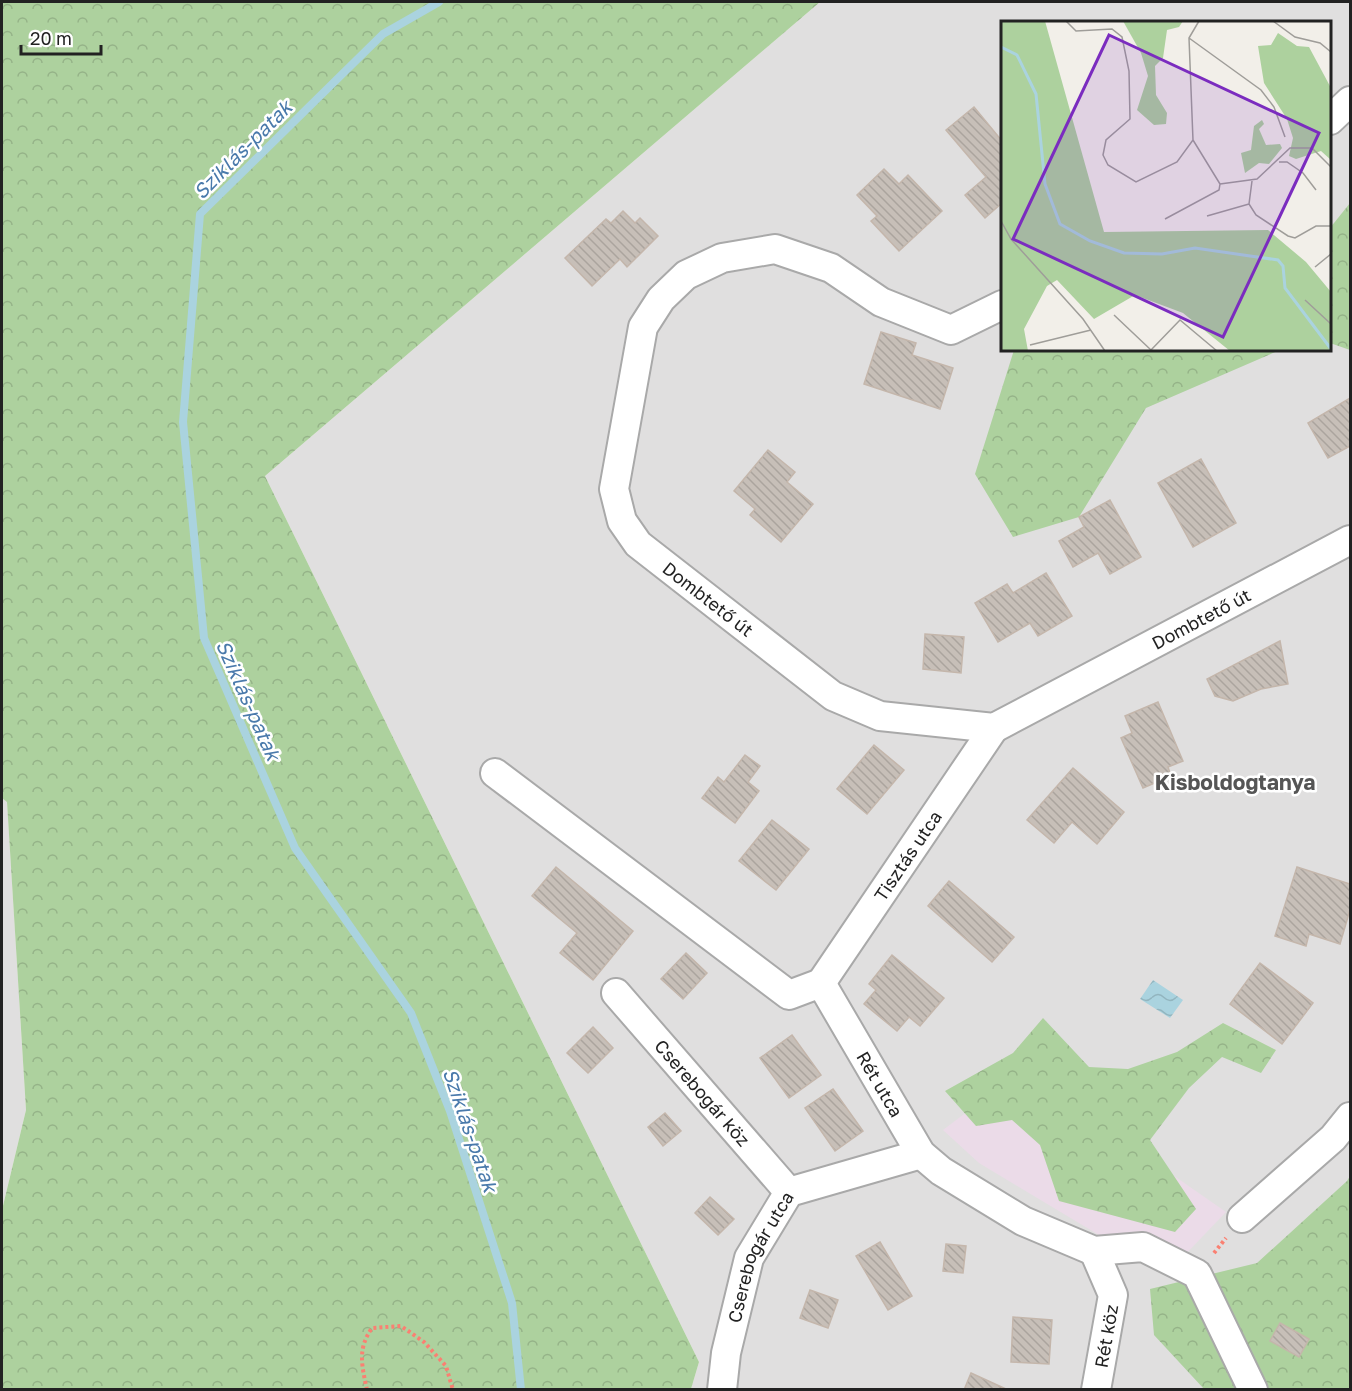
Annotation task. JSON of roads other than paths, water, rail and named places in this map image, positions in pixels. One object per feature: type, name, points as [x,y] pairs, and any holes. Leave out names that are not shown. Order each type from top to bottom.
[{"type":"street","points":[[1331,118],[1350,101]]},
{"type":"street","name":"Dombtető út","points":[[1001,305],[951,330],[881,302],[831,267],[775,249],[722,258],[686,275],[662,299],[643,327],[614,489],[622,521],[638,544],[833,696],[880,716],[994,728],[1350,540]]},
{"type":"street","name":"Tisztás utca","points":[[821,983],[994,728]]},
{"type":"street","points":[[495,772],[789,995],[821,983]]},
{"type":"street","name":"Rét utca","points":[[821,983],[921,1154],[941,1172],[1023,1221],[1094,1251],[1143,1247],[1197,1274],[1253,1389]]},
{"type":"street","name":"Cserebogár köz","points":[[616,993],[789,1192]]},
{"type":"street","points":[[1242,1218],[1333,1138],[1350,1117]]},
{"type":"street","name":"Cserebogár utca","points":[[722,1389],[726,1353],[749,1258],[789,1192],[921,1154]]},
{"type":"street","name":"Rét köz","points":[[1094,1251],[1113,1295],[1096,1389]]},
{"type":"water","points":[[1153,980],[1183,1000],[1170,1018],[1140,999]]},
{"type":"waterway","name":"Sziklás-patak","points":[[439,2],[383,34],[200,214],[183,422],[204,638],[295,848],[411,1013],[450,1111],[512,1303],[521,1390]]},
{"type":"district","name":"Kisboldogtanya","points":[[1235,782]]}]
